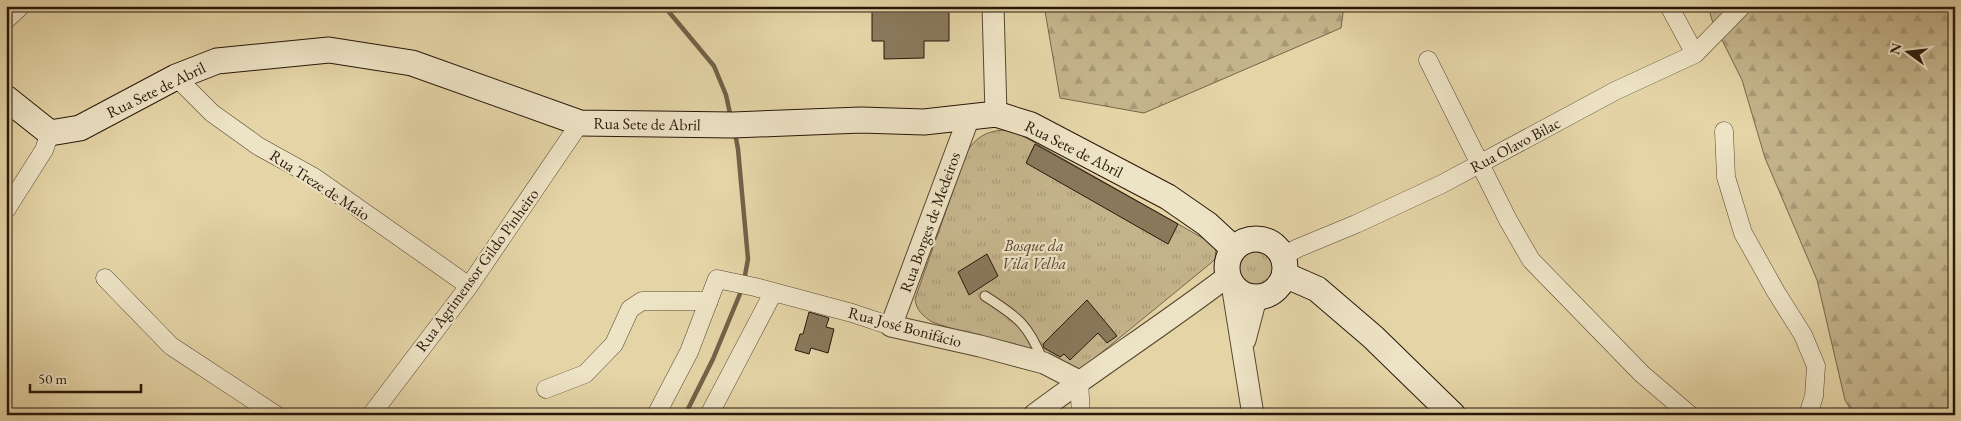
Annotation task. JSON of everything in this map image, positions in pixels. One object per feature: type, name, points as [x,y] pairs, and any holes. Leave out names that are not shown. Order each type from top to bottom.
[{"type":"main road","name":"Rua Sete de Abril","points":[[50,133],[80,128],[176,77],[217,61],[329,50],[412,63],[580,123],[733,126],[861,120],[924,122],[996,114],[1031,124],[1168,197],[1207,224],[1234,249]]},
{"type":"main road","points":[[6,98],[50,133]]},
{"type":"main road","points":[[1260,239],[1269,242],[1277,248],[1284,266],[1281,284],[1274,292],[1256,298],[1246,296],[1238,291],[1230,280],[1227,266],[1229,257],[1241,243],[1260,239]]},
{"type":"main road","points":[[1284,266],[1317,289],[1373,337],[1453,415]]},
{"type":"street","points":[[6,20],[21,6]]},
{"type":"street","points":[[993,6],[996,114]]},
{"type":"street","points":[[1668,6],[1696,54],[1742,6]]},
{"type":"street","name":"Rua Olavo Bilac","points":[[1284,266],[1298,248],[1365,220],[1481,163],[1615,91],[1696,54]]},
{"type":"street","points":[[1428,60],[1508,220],[1531,260],[1642,374],[1690,415]]},
{"type":"street","name":"Rua Treze de Maio","points":[[176,77],[212,112],[250,140],[314,177],[469,286]]},
{"type":"street","name":"Rua Borges de Medeiros","points":[[891,326],[969,117]]},
{"type":"street","name":"Rua Agrimensor Gildo Pinheiro","points":[[371,415],[469,286],[580,123]]},
{"type":"street","points":[[1724,131],[1726,177],[1743,233],[1803,335],[1816,366],[1814,396],[1808,415]]},
{"type":"street","points":[[6,210],[44,150],[50,133]]},
{"type":"street","points":[[104,278],[171,346],[276,415]]},
{"type":"street","name":"Rua José Bonifácio","points":[[709,301],[717,280],[754,286],[773,293],[852,313],[891,326],[1044,363],[1079,381]]},
{"type":"street","points":[[1034,415],[1079,381],[1230,280],[1243,347],[1253,415]]},
{"type":"street","points":[[709,415],[773,293]]},
{"type":"street","points":[[1243,347],[1256,298]]},
{"type":"street","points":[[546,389],[585,374],[614,344],[630,309],[642,301],[709,301],[689,352],[656,415]]},
{"type":"street","points":[[1079,381],[1081,415]]},
{"type":"lane","points":[[985,296],[1015,315],[1035,342],[1044,363]]},
{"type":"green space","points":[[1047,6],[1344,6],[1341,28],[1144,113],[1060,98],[1045,11]]},
{"type":"green space","points":[[1708,6],[1955,6],[1955,415],[1854,415],[1845,400],[1817,280],[1765,158],[1742,80],[1712,20]]},
{"type":"green space","name":"Bosque da Vila Velha","points":[[1002,130],[1014,131],[1208,241],[1216,249],[1215,259],[1211,263],[1079,371],[932,322],[920,312],[916,303],[915,299],[967,151],[982,136]]},
{"type":"green space","points":[[1256,249],[1270,254],[1275,268],[1270,282],[1256,287],[1242,282],[1237,268],[1242,254]]},
{"type":"building","points":[[872,6],[949,7],[949,41],[924,41],[924,58],[884,59],[884,41],[872,41]]},
{"type":"building","points":[[1035,144],[1178,224],[1168,244],[1026,163]]},
{"type":"building","points":[[987,254],[998,276],[969,295],[958,272]]},
{"type":"building","points":[[1087,300],[1117,336],[1107,343],[1098,333],[1070,360],[1064,354],[1060,357],[1044,348],[1043,344]]},
{"type":"building","points":[[809,312],[829,318],[826,327],[834,329],[828,353],[811,348],[809,354],[795,350],[800,334],[803,334]]},
{"type":"waterway","points":[[664,6],[714,66],[726,95],[731,118]]},
{"type":"waterway","points":[[735,133],[748,259],[744,281]]},
{"type":"waterway","points":[[685,415],[713,359],[742,289]]}]
